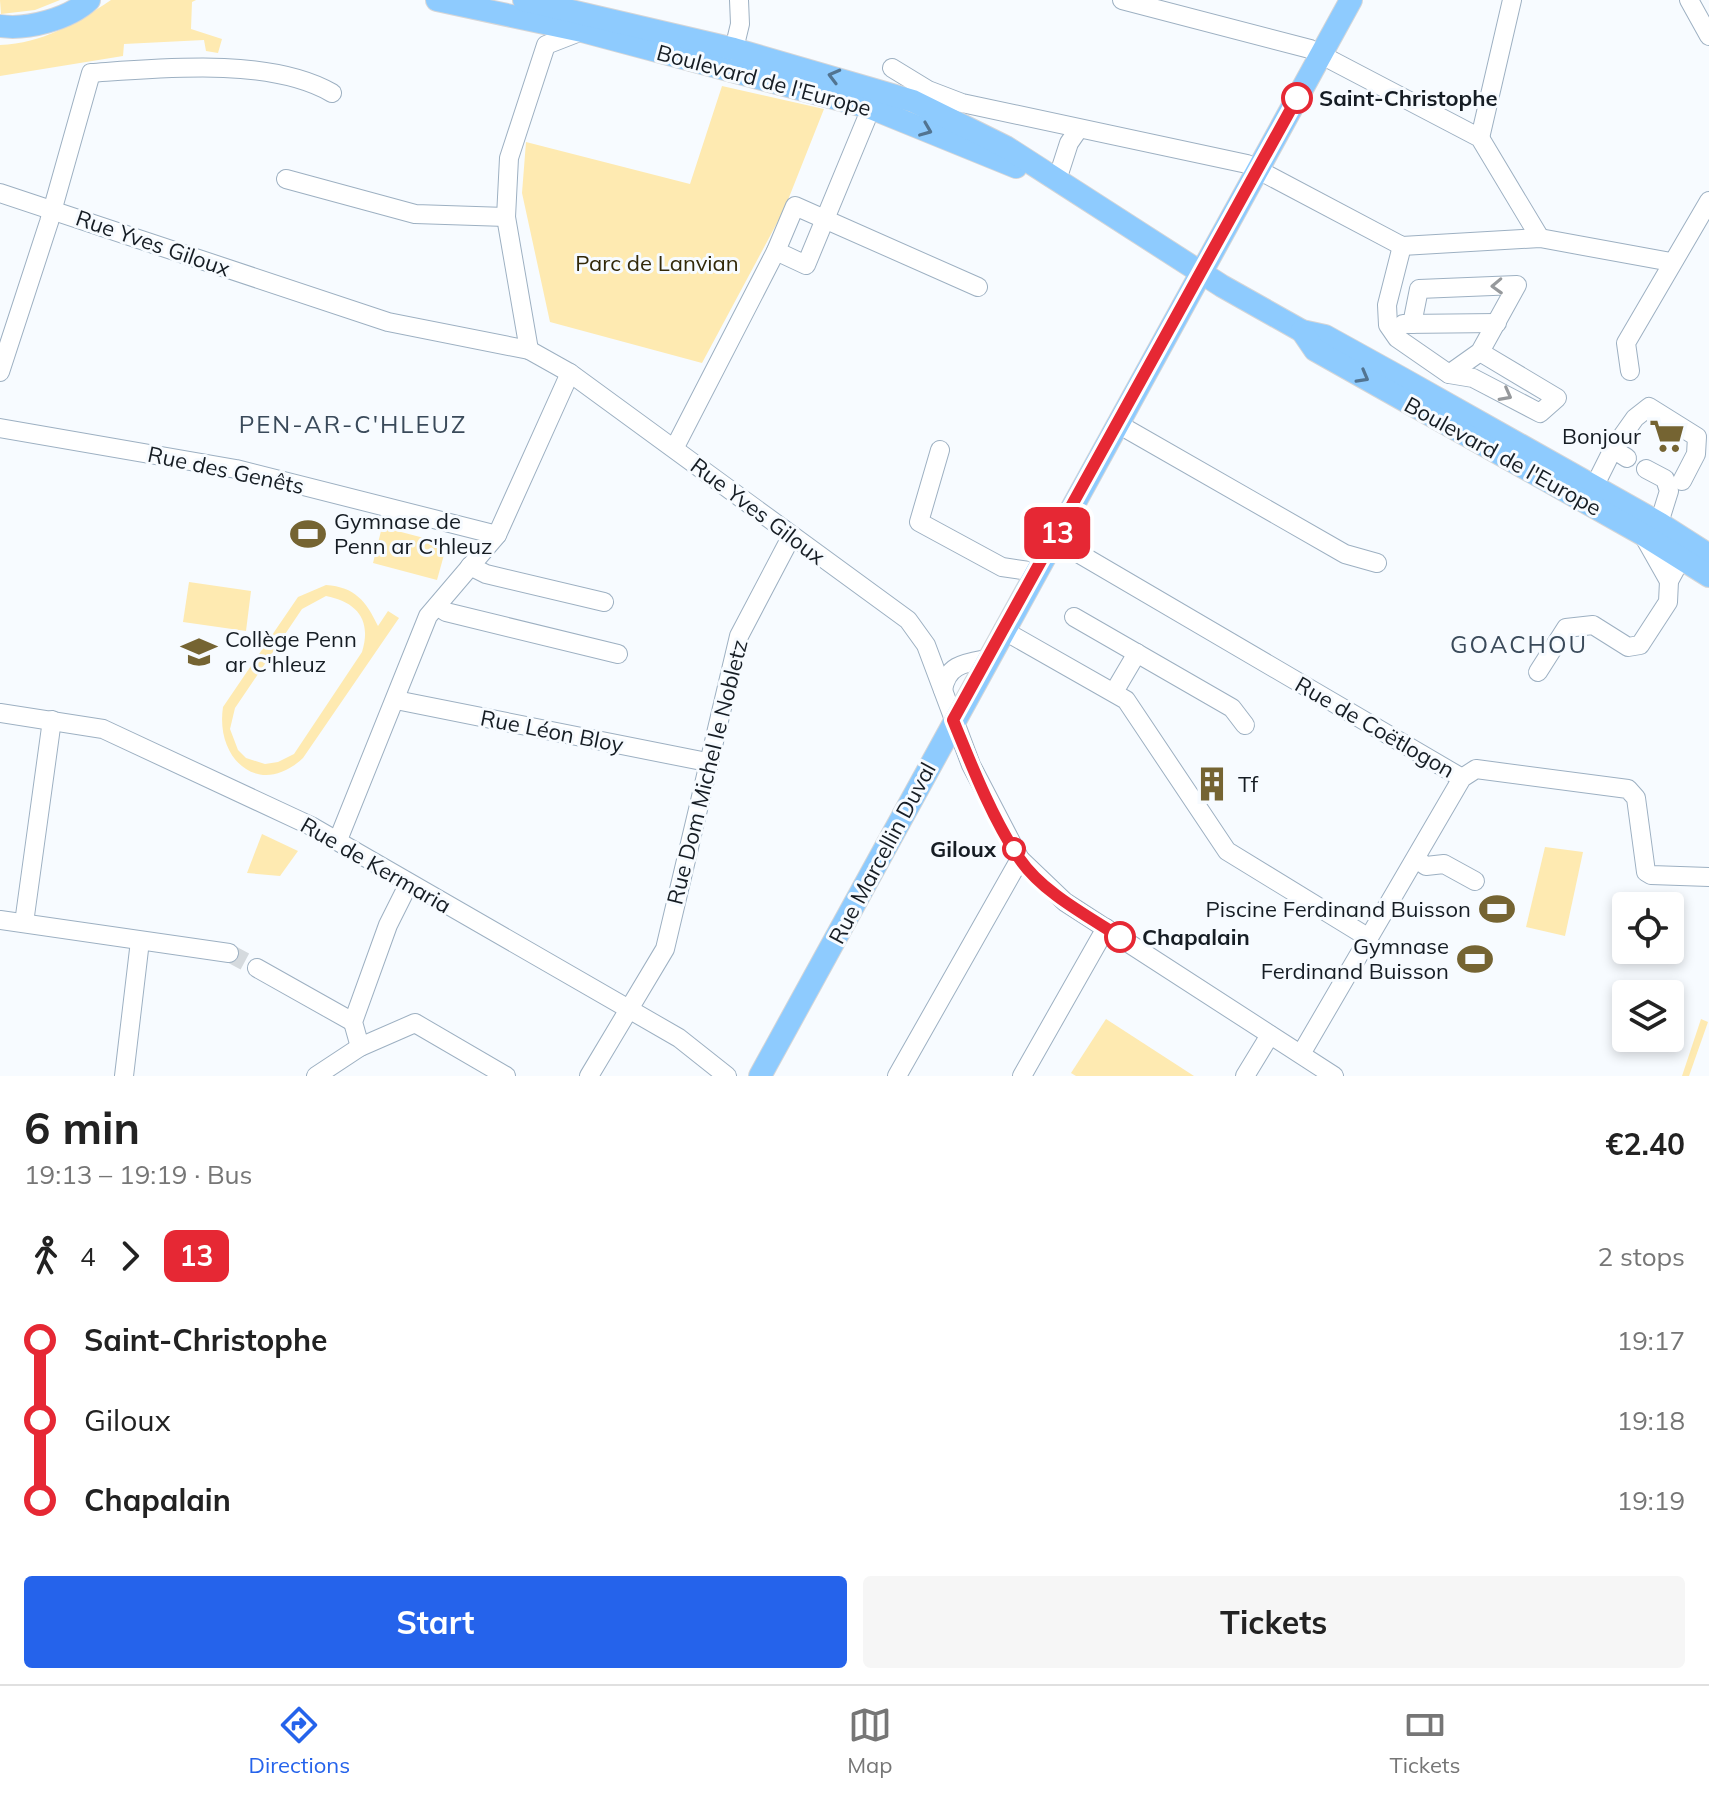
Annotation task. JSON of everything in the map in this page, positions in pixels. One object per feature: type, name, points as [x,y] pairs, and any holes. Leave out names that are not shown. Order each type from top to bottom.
[{"type":"main road","points":[[0,26],[32,24],[60,17],[89,0]]},
{"type":"main road","name":"Boulevard de l'Europe","points":[[437,0],[530,5],[734,49],[913,101],[1006,147],[1201,274],[1302,331],[1325,336],[1594,487],[1651,528],[1681,559],[1709,576]]},
{"type":"main road","name":"Rue Marcellin Duval","points":[[760,1076],[986,659],[1351,0]]},
{"type":"main road","name":"Boulevard de l'Europe","points":[[530,5],[582,31],[871,108],[1079,195]]},
{"type":"main road","name":"Boulevard de l'Europe","points":[[1302,331],[1315,350],[1651,528],[1709,555]]},
{"type":"street","points":[[734,49],[740,24],[739,0]]},
{"type":"street","points":[[1122,0],[1321,54],[1480,138],[1540,238]]},
{"type":"street","points":[[1480,138],[1512,0]]},
{"type":"street","points":[[1696,1],[1709,36]]},
{"type":"street","points":[[529,350],[506,217],[509,158],[546,45],[530,5]]},
{"type":"street","points":[[546,45],[582,31]]},
{"type":"street","points":[[0,372],[53,208],[91,73],[209,65],[314,82],[332,93]]},
{"type":"street","points":[[892,68],[928,90],[962,103],[1259,168],[1402,246],[1540,238],[1671,262]]},
{"type":"street","points":[[776,251],[806,265],[871,108]]},
{"type":"street","points":[[1057,180],[1069,143],[1078,130]]},
{"type":"street","points":[[286,179],[415,214],[506,217]]},
{"type":"street","name":"Rue Yves Giloux","points":[[0,193],[53,208],[388,322],[529,350],[570,373],[908,620],[926,645],[971,765],[1020,859],[1065,902],[1334,1076]]},
{"type":"street","points":[[1630,371],[1626,343],[1709,201]]},
{"type":"street","points":[[675,447],[776,251],[795,206],[978,287]]},
{"type":"street","points":[[1402,246],[1389,285],[1388,325],[1397,338],[1449,374],[1473,378],[1540,413],[1557,398],[1480,352]]},
{"type":"street","points":[[1412,324],[1419,289],[1517,285],[1480,352],[1449,374],[1444,403]]},
{"type":"street","points":[[1388,325],[1497,323]]},
{"type":"street","points":[[1401,378],[1424,358]]},
{"type":"street","points":[[338,840],[428,616],[497,535],[570,373]]},
{"type":"street","points":[[1594,487],[1620,454],[1635,418],[1649,407],[1697,437],[1696,454],[1682,481]]},
{"type":"street","points":[[1118,424],[1345,554],[1377,563]]},
{"type":"street","name":"Rue des Genêts","points":[[0,428],[236,469],[497,535]]},
{"type":"street","points":[[940,450],[919,522],[1002,567],[1036,572]]},
{"type":"street","points":[[1538,672],[1566,628],[1593,625],[1628,647],[1640,645],[1668,602],[1669,581],[1651,528],[1669,491],[1665,479],[1646,469]]},
{"type":"street","name":"Rue Dom Michel le Nobletz","points":[[589,1076],[665,949],[739,636],[791,537]]},
{"type":"street","name":"Rue de Coëtlogon","points":[[1054,539],[1462,778],[1301,1054]]},
{"type":"street","points":[[1669,581],[1681,559]]},
{"type":"street","points":[[470,566],[486,574],[604,602]]},
{"type":"street","points":[[437,606],[446,612],[618,654]]},
{"type":"street","points":[[1074,617],[1232,708],[1245,725]]},
{"type":"street","points":[[1003,630],[1126,700],[1227,851],[1369,938]]},
{"type":"street","points":[[926,645],[947,659],[962,663],[986,659]]},
{"type":"street","points":[[1114,692],[1137,653]]},
{"type":"street","points":[[943,690],[945,677],[962,663]]},
{"type":"street","name":"Rue Léon Bloy","points":[[396,700],[707,762]]},
{"type":"street","name":"Rue de Kermaria","points":[[0,713],[103,729],[338,840],[679,1038],[727,1076]]},
{"type":"street","points":[[24,923],[52,720]]},
{"type":"street","points":[[1462,778],[1476,769],[1628,789],[1636,798],[1646,872],[1651,875],[1709,877]]},
{"type":"street","points":[[897,1076],[1020,859]]},
{"type":"street","points":[[1416,859],[1426,866],[1444,864],[1475,881]]},
{"type":"street","points":[[360,1047],[353,1022],[388,925],[409,883]]},
{"type":"street","points":[[0,920],[229,953]]},
{"type":"street","points":[[1022,1076],[1106,928]]},
{"type":"street","points":[[124,1076],[140,941]]},
{"type":"street","points":[[257,968],[353,1022]]},
{"type":"street","points":[[316,1076],[360,1047],[415,1023],[506,1076]]},
{"type":"street","points":[[1245,1076],[1270,1035]]},
{"type":"green space","points":[[0,0],[60,0],[35,10],[1,14]]},
{"type":"green space","points":[[111,0],[196,0],[192,2],[191,29],[222,39],[218,53],[206,51],[204,40],[124,44],[123,56],[0,76],[0,45],[58,31]]},
{"type":"green space","name":"Parc de Lanvian","points":[[722,86],[824,109],[784,210],[702,363],[550,322],[522,193],[526,142],[690,184]]},
{"type":"green space","points":[[382,527],[447,544],[437,580],[373,563]]},
{"type":"green space","points":[[189,582],[251,591],[246,631],[183,622]]},
{"type":"green space","points":[[326,585],[336,586],[358,597],[378,626],[388,611],[399,618],[303,758],[287,770],[271,775],[256,774],[233,757],[226,743],[222,726],[223,707],[298,597]],"holes":[[[326,596],[354,608],[363,622],[365,641],[362,652],[294,754],[265,764],[246,758],[238,750],[230,729],[235,708],[302,609]]]},
{"type":"green space","points":[[262,834],[298,851],[280,876],[247,873]]},
{"type":"green space","points":[[1545,847],[1583,852],[1565,936],[1526,927]]},
{"type":"green space","points":[[1106,1019],[1194,1076],[1076,1076],[1071,1073]]},
{"type":"green space","points":[[1701,1019],[1708,1022],[1689,1076],[1682,1076]]},
{"type":"tunnel","points":[[229,953],[257,968]]},
{"type":"bus line","name":"13","points":[[1120,937],[1065,902],[1020,859],[971,765],[953,720],[1297,98]]},
{"type":"place","name":"Saint-Christophe","points":[[1297,98]]},
{"type":"place","name":"Bonjour","points":[[1667,436]]},
{"type":"place","name":"Gymnase de Penn ar C'hleuz","points":[[308,534]]},
{"type":"place","name":"Collège Penn ar C'hleuz","points":[[199,652]]},
{"type":"place","name":"Tf","points":[[1212,784]]},
{"type":"place","name":"Giloux","points":[[1014,849]]},
{"type":"place","name":"Piscine Ferdinand Buisson","points":[[1497,909]]},
{"type":"place","name":"Chapalain","points":[[1120,937]]},
{"type":"place","name":"Gymnase Ferdinand Buisson","points":[[1475,959]]},
{"type":"district","name":"PEN-AR-C'HLEUZ","points":[[353,424]]},
{"type":"district","name":"GOACHOU","points":[[1519,644]]}]
